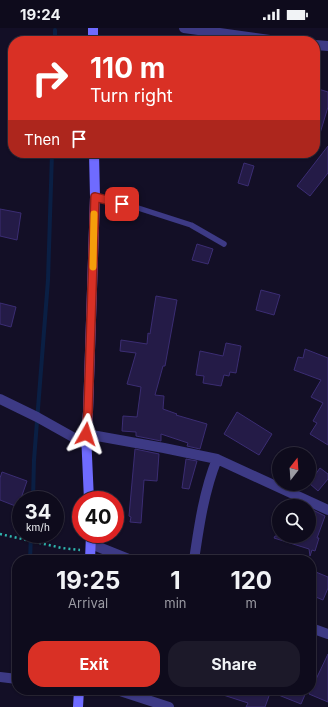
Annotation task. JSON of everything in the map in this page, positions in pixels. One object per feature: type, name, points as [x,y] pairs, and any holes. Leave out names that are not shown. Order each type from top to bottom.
[{"type":"street","points":[[184,28],[241,36]]},
{"type":"street","points":[[89,491],[86,434],[95,197],[94,158]]},
{"type":"street","points":[[0,399],[37,417],[87,445]]},
{"type":"street","points":[[86,434],[218,459],[328,510]]},
{"type":"street","points":[[195,555],[211,475],[218,459]]},
{"type":"street","points":[[90,555],[91,543]]},
{"type":"street","points":[[93,543],[120,555]]},
{"type":"street","points":[[316,630],[328,634]]},
{"type":"street","points":[[0,677],[12,678]]},
{"type":"street","points":[[78,707],[79,695]]},
{"type":"street","points":[[132,695],[169,707]]},
{"type":"lane","points":[[95,197],[191,225],[224,244]]},
{"type":"path","points":[[0,534],[62,548],[84,550],[90,543]]},
{"type":"building","points":[[320,90],[328,92],[328,107],[320,133]]},
{"type":"building","points":[[328,146],[328,173],[310,196],[297,186]]},
{"type":"building","points":[[244,163],[254,166],[248,186],[238,183]]},
{"type":"building","points":[[0,209],[21,213],[17,240],[0,236]]},
{"type":"building","points":[[197,244],[213,249],[208,264],[192,260]]},
{"type":"building","points":[[261,290],[280,295],[274,315],[256,310]]},
{"type":"building","points":[[156,296],[177,300],[165,366],[163,366],[155,395],[164,396],[163,409],[177,414],[176,415],[207,424],[200,449],[187,446],[188,443],[161,434],[161,441],[136,436],[136,432],[122,431],[123,416],[137,417],[141,387],[127,384],[136,353],[120,351],[121,340],[147,344]]},
{"type":"building","points":[[0,303],[16,307],[11,327],[0,324]]},
{"type":"building","points":[[226,343],[241,346],[236,373],[230,372],[229,376],[224,375],[221,386],[203,383],[204,376],[196,375],[200,351],[223,356]]},
{"type":"building","points":[[305,349],[328,358],[328,445],[310,434],[317,423],[313,421],[323,403],[311,397],[321,380],[294,370],[298,357],[303,358]]},
{"type":"building","points":[[237,412],[272,434],[259,455],[224,434]]},
{"type":"building","points":[[135,449],[159,454],[157,481],[144,480],[141,523],[130,522],[131,517],[129,516]]},
{"type":"building","points":[[186,459],[197,461],[189,489],[182,488]]},
{"type":"building","points":[[320,468],[328,474],[328,479],[318,491],[316,489],[316,473]]},
{"type":"building","points":[[2,472],[27,481],[24,491],[12,491],[12,505],[0,500],[0,478]]},
{"type":"building","points":[[316,512],[325,516],[317,538],[319,538],[315,551],[312,550],[310,555],[309,549],[290,543],[316,543]]},
{"type":"building","points":[[316,572],[328,577],[328,588],[323,600],[316,597]]},
{"type":"building","points":[[328,654],[328,702],[311,695],[316,695],[316,679]]},
{"type":"building","points":[[223,695],[269,696],[265,707],[246,707],[248,703]]},
{"type":"building","points":[[278,695],[305,695],[301,704]]},
{"type":"waterway","points":[[55,30],[55,36]]},
{"type":"waterway","points":[[33,491],[34,460],[48,280],[52,158]]},
{"type":"waterway","points":[[30,555],[31,543]]},
{"type":"slow traffic","points":[[93,267],[94,214]]},
{"type":"route","points":[[86,434],[95,197],[122,204]]}]
